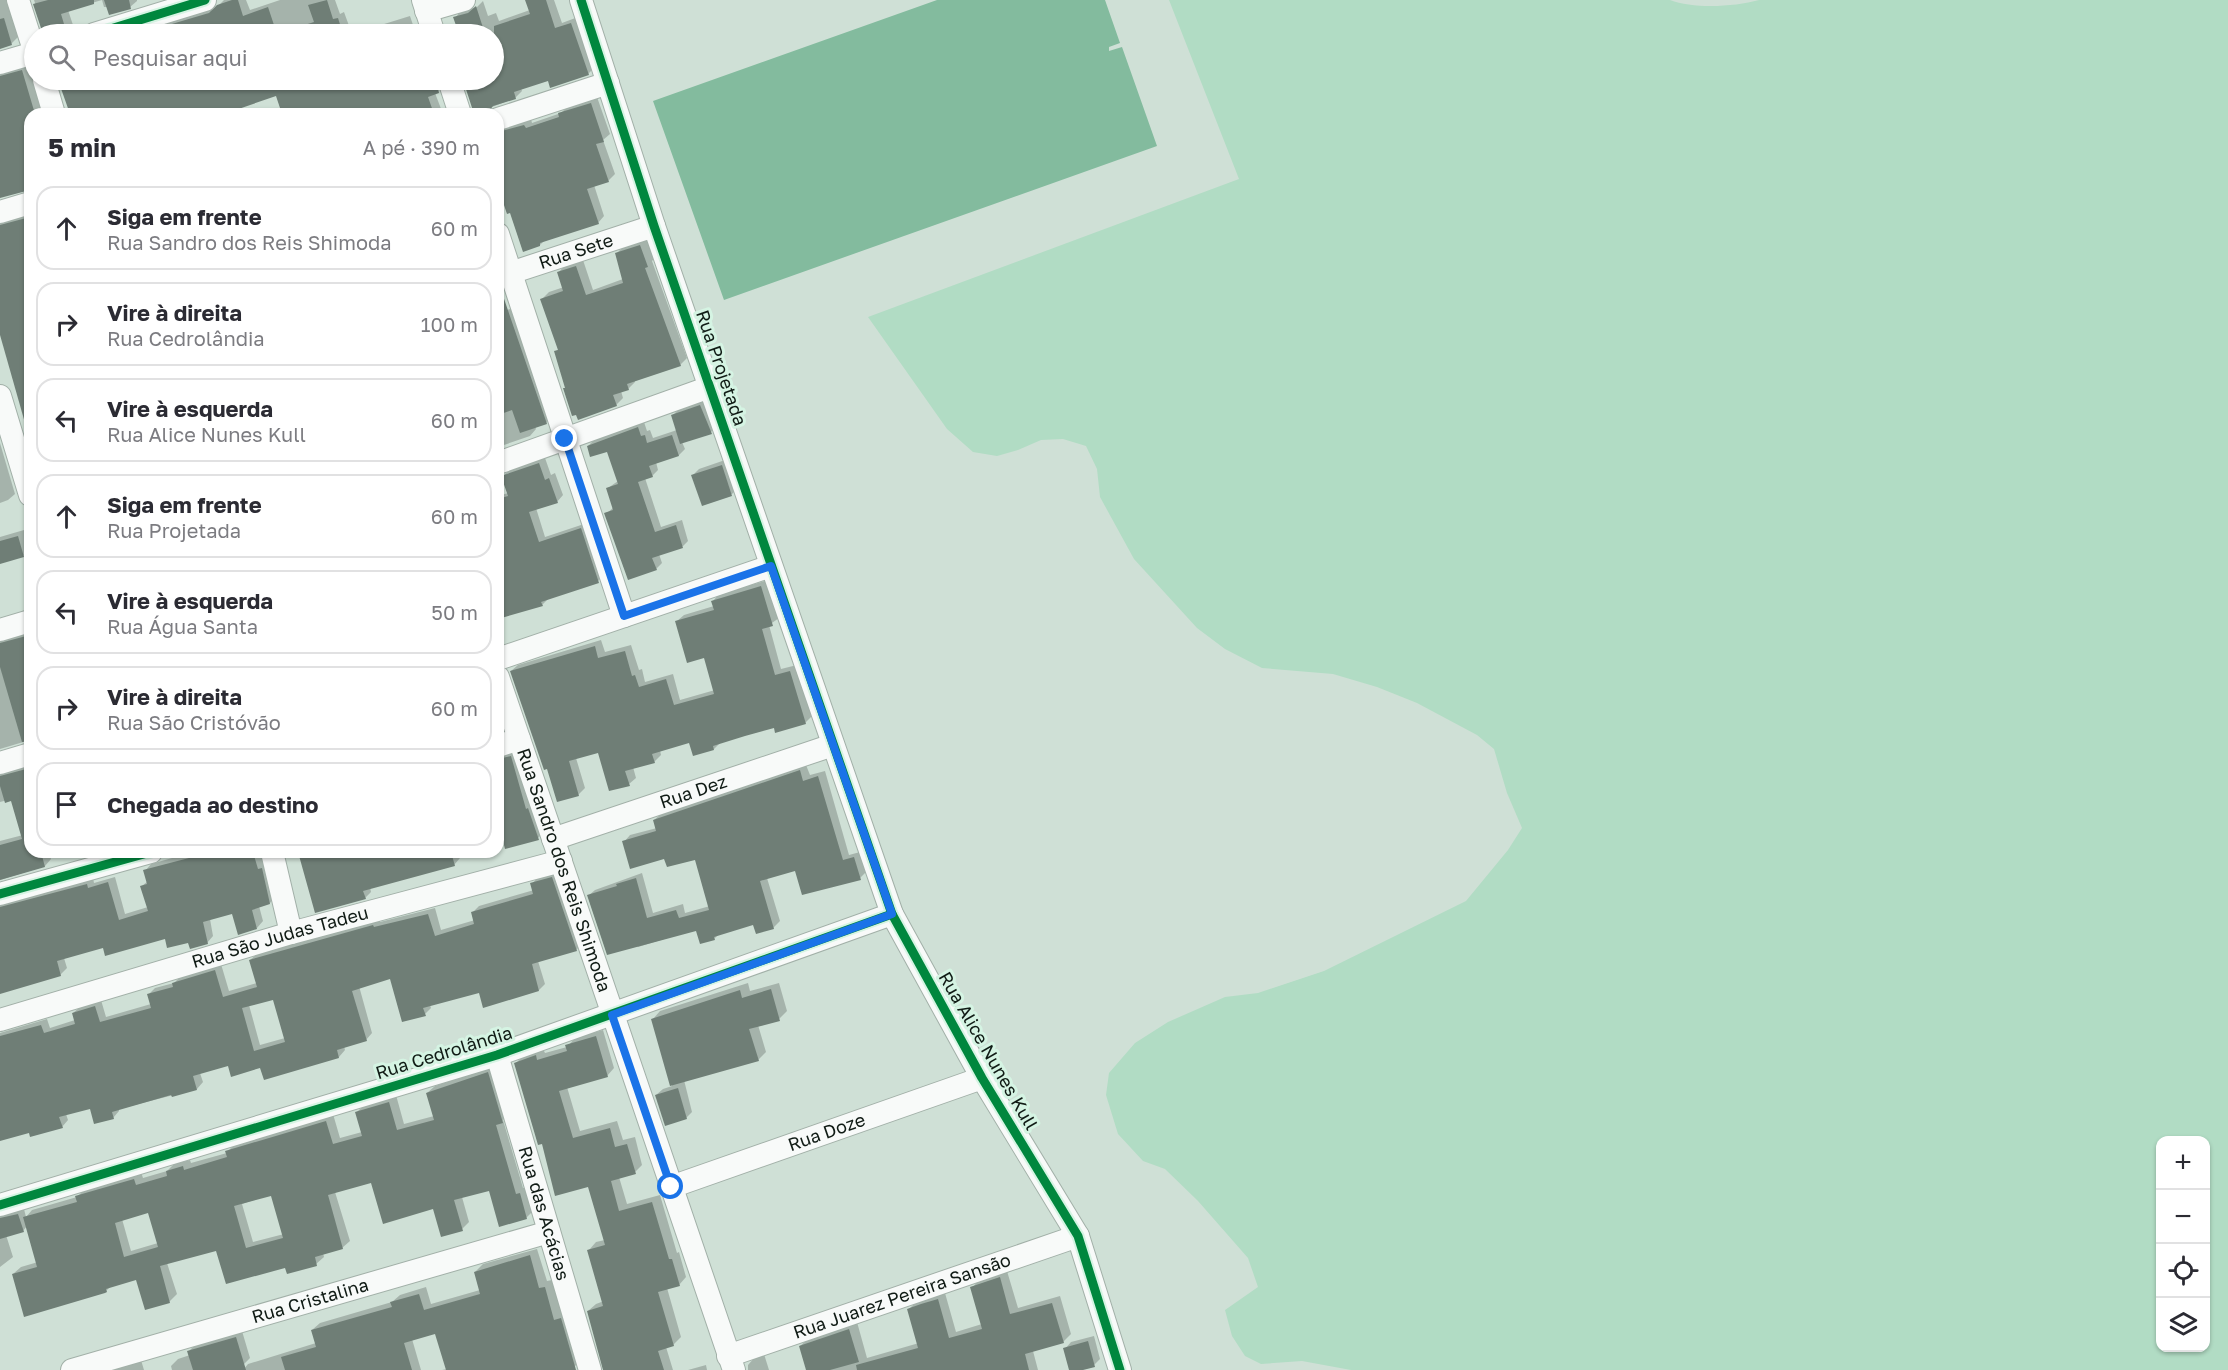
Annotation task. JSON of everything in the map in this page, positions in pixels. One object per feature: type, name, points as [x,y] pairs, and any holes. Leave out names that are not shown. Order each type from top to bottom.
[{"type":"street","points":[[18,0],[26,24]]},
{"type":"street","points":[[127,24],[205,0]]},
{"type":"street","points":[[430,24],[424,6],[464,0]]},
{"type":"street","name":"Rua Projetada","points":[[581,0],[654,226],[833,745]]},
{"type":"street","points":[[0,63],[24,55]]},
{"type":"street","points":[[504,116],[608,83]]},
{"type":"street","points":[[47,90],[52,108]]},
{"type":"street","points":[[452,90],[458,108]]},
{"type":"street","points":[[0,212],[24,205]]},
{"type":"street","name":"Rua Sete","points":[[504,275],[654,226]]},
{"type":"street","points":[[504,275],[565,439],[624,616]]},
{"type":"street","points":[[504,461],[710,387]]},
{"type":"street","points":[[0,396],[24,475]]},
{"type":"street","points":[[504,657],[771,566]]},
{"type":"street","points":[[0,630],[24,623]]},
{"type":"street","name":"Rua Sandro dos Reis Shimoda","points":[[504,717],[508,743],[561,861],[731,1363]]},
{"type":"street","name":"Rua Dez","points":[[553,839],[833,745]]},
{"type":"street","name":"Rua Alice Nunes Kull","points":[[833,745],[892,914],[982,1078],[1078,1236],[1120,1370]]},
{"type":"street","points":[[0,763],[24,756]]},
{"type":"street","points":[[0,894],[129,858]]},
{"type":"street","points":[[273,858],[291,933]]},
{"type":"street","name":"Rua São Judas Tadeu","points":[[0,1020],[291,933],[561,861]]},
{"type":"street","name":"Rua Cedrolândia","points":[[0,1205],[497,1055],[892,914]]},
{"type":"street","name":"Rua das Acácias","points":[[497,1055],[590,1370]]},
{"type":"street","name":"Rua Doze","points":[[671,1187],[982,1078]]},
{"type":"street","name":"Rua Cristalina","points":[[72,1370],[549,1232]]},
{"type":"street","name":"Rua Juarez Pereira Sansão","points":[[731,1363],[1078,1236]]},
{"type":"shaded area","points":[[937,0],[1105,0],[1120,43],[1109,47],[1109,51],[1122,47],[1157,146],[724,300],[653,101]]},
{"type":"shaded area","points":[[1169,0],[1670,0],[1690,5],[1714,6],[1759,0],[2228,0],[2228,1370],[1351,1370],[1302,1361],[1261,1364],[1245,1356],[1232,1336],[1225,1310],[1258,1287],[1248,1258],[1198,1201],[1165,1169],[1143,1161],[1118,1134],[1106,1095],[1109,1073],[1135,1043],[1168,1022],[1225,997],[1258,993],[1324,971],[1466,901],[1508,850],[1522,828],[1507,793],[1494,749],[1477,735],[1417,703],[1377,687],[1333,674],[1262,668],[1225,649],[1197,628],[1134,559],[1100,497],[1097,469],[1086,446],[1063,439],[1041,440],[997,456],[973,452],[947,429],[868,317],[1239,179]]},
{"type":"building","points":[[48,0],[94,0],[94,4],[61,14],[64,24],[40,24],[33,4]]},
{"type":"building","points":[[104,0],[129,0],[131,9],[109,15]]},
{"type":"building","points":[[238,0],[243,16],[268,7],[274,24],[172,24],[209,13],[217,5]]},
{"type":"building","points":[[327,0],[333,19],[338,18],[340,24],[308,24],[314,22],[308,5]]},
{"type":"building","points":[[525,0],[546,0],[555,28],[571,23],[589,75],[550,88],[548,81],[514,92],[516,99],[491,108],[472,108],[466,90],[504,90],[504,24],[500,24],[530,14]]},
{"type":"building","points":[[476,6],[482,24],[455,24],[453,17],[468,13]]},
{"type":"building","points":[[4,18],[12,45],[0,49],[0,19]]},
{"type":"building","points":[[22,70],[24,90],[28,90],[33,108],[24,108],[24,192],[0,198],[0,76]]},
{"type":"building","points":[[62,90],[438,90],[439,93],[428,97],[432,108],[280,108],[276,96],[241,108],[68,108]]},
{"type":"building","points":[[591,103],[604,142],[596,144],[609,182],[587,189],[599,224],[540,243],[540,246],[523,252],[510,213],[507,214],[504,205],[504,130],[524,125],[526,128],[559,117],[558,113]]},
{"type":"building","points":[[24,219],[24,419],[0,335],[0,225]]},
{"type":"building","points":[[640,245],[648,267],[645,268],[681,366],[627,384],[629,390],[613,395],[617,406],[578,420],[576,415],[572,416],[563,388],[565,388],[554,351],[558,350],[540,299],[563,291],[557,272],[576,266],[586,295],[623,283],[615,253]]},
{"type":"building","points":[[504,299],[547,424],[520,433],[512,410],[504,413]]},
{"type":"building","points":[[700,405],[712,434],[680,444],[671,415]]},
{"type":"building","points":[[638,427],[641,436],[645,435],[647,443],[672,435],[679,456],[649,466],[653,477],[638,482],[655,532],[676,525],[683,548],[652,558],[657,570],[628,580],[604,513],[613,510],[606,488],[618,484],[607,452],[590,457],[587,446]]},
{"type":"building","points":[[539,463],[545,480],[549,478],[558,503],[529,512],[539,542],[581,528],[599,583],[541,602],[543,606],[504,617],[504,497],[508,496],[504,475]]},
{"type":"building","points":[[722,465],[732,496],[702,506],[691,475]]},
{"type":"building","points":[[18,536],[24,557],[0,564],[0,541]]},
{"type":"building","points":[[761,586],[773,626],[762,629],[775,675],[790,671],[806,724],[775,733],[774,728],[745,736],[713,746],[714,750],[693,756],[689,743],[652,754],[655,763],[625,771],[630,786],[609,791],[598,753],[569,761],[579,796],[557,802],[510,671],[595,646],[598,658],[625,651],[632,676],[635,675],[639,687],[666,679],[674,705],[714,694],[704,658],[687,663],[675,621],[714,610],[711,601]]},
{"type":"building","points":[[24,637],[24,742],[22,742],[0,667],[0,643]]},
{"type":"building","points":[[511,756],[526,809],[528,808],[539,840],[505,849],[504,845],[504,758]]},
{"type":"building","points":[[24,770],[24,858],[43,858],[45,867],[0,880],[0,845],[22,839],[11,801],[5,803],[0,786],[0,776]]},
{"type":"building","points":[[800,770],[803,781],[818,776],[843,860],[854,857],[861,880],[802,895],[795,871],[760,881],[774,929],[756,934],[753,925],[714,937],[715,940],[700,944],[696,931],[607,955],[587,895],[636,878],[647,918],[676,910],[679,918],[709,910],[695,860],[667,867],[664,859],[630,869],[622,841],[656,831],[653,820]]},
{"type":"building","points":[[189,858],[255,858],[258,869],[262,868],[270,904],[252,910],[257,929],[238,935],[232,914],[203,922],[208,944],[190,949],[188,943],[167,948],[165,939],[105,956],[103,948],[57,961],[61,976],[0,994],[0,907],[87,884],[88,888],[108,882],[119,920],[148,911],[140,886],[147,884],[143,870]]},
{"type":"building","points":[[300,858],[453,858],[455,866],[363,891],[366,899],[315,913]]},
{"type":"building","points":[[552,877],[577,951],[532,964],[539,991],[483,1008],[479,993],[423,1008],[426,1016],[402,1022],[390,979],[352,991],[367,1041],[337,1050],[339,1058],[264,1080],[260,1068],[231,1077],[228,1066],[193,1076],[197,1090],[112,1112],[114,1119],[94,1124],[90,1109],[59,1117],[63,1128],[30,1137],[29,1133],[0,1141],[0,1036],[41,1025],[44,1033],[75,1024],[72,1013],[95,1006],[100,1022],[151,1008],[147,994],[173,987],[172,983],[215,970],[223,997],[257,987],[249,960],[373,925],[374,927],[428,914],[435,936],[474,924],[471,912],[533,894],[530,883]],"holes":[[[273,1000],[285,1042],[254,1051],[242,1008]]]},
{"type":"building","points":[[771,989],[780,1021],[749,1029],[759,1061],[670,1086],[651,1019],[740,990],[742,998]]},
{"type":"building","points":[[596,1036],[608,1077],[559,1091],[573,1138],[610,1128],[615,1147],[627,1144],[636,1174],[611,1181],[619,1211],[652,1202],[669,1259],[672,1259],[680,1286],[658,1292],[674,1346],[658,1351],[664,1370],[603,1370],[587,1311],[603,1306],[587,1250],[605,1245],[588,1187],[555,1196],[542,1144],[538,1145],[514,1063],[536,1055],[537,1060],[567,1051],[565,1045]]},
{"type":"building","points":[[488,1072],[503,1123],[496,1125],[516,1194],[520,1193],[527,1219],[499,1227],[489,1191],[454,1200],[463,1231],[441,1237],[433,1209],[383,1224],[371,1183],[328,1195],[343,1249],[315,1257],[317,1266],[287,1274],[285,1268],[226,1284],[216,1251],[160,1266],[170,1303],[145,1310],[136,1280],[106,1289],[105,1293],[24,1317],[12,1274],[37,1267],[23,1217],[77,1202],[75,1196],[134,1179],[136,1185],[167,1176],[166,1171],[183,1166],[184,1170],[227,1157],[225,1151],[326,1121],[333,1144],[362,1136],[355,1112],[389,1102],[397,1130],[434,1120],[426,1093]],"holes":[[[271,1196],[283,1238],[246,1248],[234,1206]],[[148,1213],[158,1247],[124,1257],[115,1223]]]},
{"type":"building","points":[[678,1088],[687,1119],[665,1126],[655,1095]]},
{"type":"building","points":[[18,1214],[24,1232],[0,1239],[0,1218]]},
{"type":"building","points":[[530,1255],[539,1288],[545,1287],[554,1320],[561,1318],[576,1370],[446,1370],[435,1334],[404,1343],[412,1370],[285,1370],[281,1357],[316,1347],[311,1330],[392,1307],[390,1302],[419,1294],[424,1310],[480,1294],[474,1272]]},
{"type":"building","points":[[1000,1277],[1010,1314],[1052,1303],[1064,1343],[1025,1354],[1029,1370],[857,1370],[856,1365],[918,1348],[907,1309],[921,1304],[938,1299],[949,1338],[982,1329],[970,1287]]},
{"type":"building","points":[[849,1329],[859,1362],[830,1370],[806,1370],[799,1346]]},
{"type":"building","points":[[236,1337],[246,1370],[193,1370],[187,1351]]},
{"type":"building","points":[[1088,1341],[1095,1367],[1069,1370],[1063,1348]]},
{"type":"cycle path","points":[[127,24],[205,0]]},
{"type":"cycle path","points":[[581,0],[654,226],[892,914],[982,1078],[1078,1236],[1120,1370]]},
{"type":"cycle path","points":[[0,894],[129,858]]},
{"type":"cycle path","points":[[0,1205],[497,1055],[892,914]]},
{"type":"route","points":[[565,439],[624,616],[771,566],[892,914],[612,1015],[671,1187]]}]
